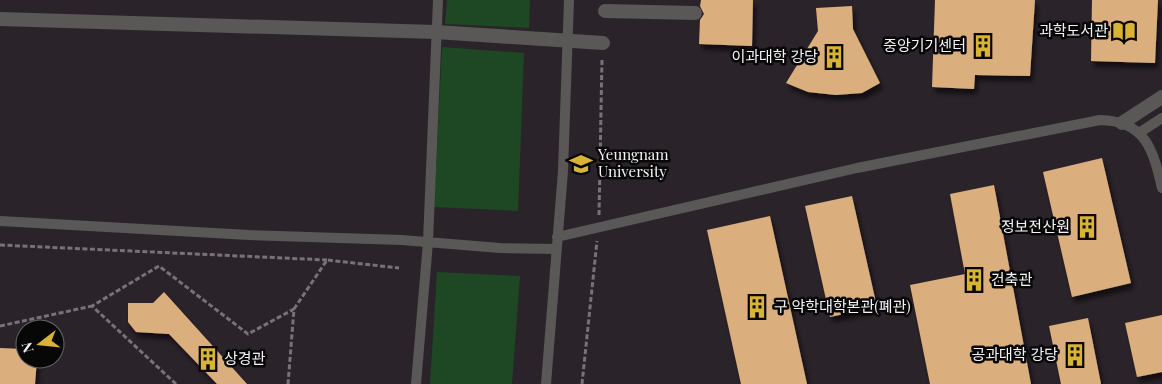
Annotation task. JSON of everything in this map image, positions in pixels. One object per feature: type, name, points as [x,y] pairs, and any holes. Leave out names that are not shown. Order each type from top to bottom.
[{"type":"street","points":[[605,11],[695,13]]},
{"type":"street","points":[[0,19],[436,32],[603,43]]},
{"type":"street","points":[[1122,123],[1162,97]]},
{"type":"lane","points":[[416,384],[428,242],[438,0]]},
{"type":"lane","points":[[546,384],[563,171],[569,0]]},
{"type":"lane","points":[[1139,133],[1162,118]]},
{"type":"lane","points":[[557,237],[857,168],[1100,120],[1122,123],[1139,133],[1154,157],[1162,188]]},
{"type":"lane","points":[[0,221],[249,235],[428,242],[500,248],[557,249]]},
{"type":"path","points":[[0,245],[327,260],[399,268]]},
{"type":"path","points":[[288,384],[294,310],[327,260]]},
{"type":"path","points":[[0,326],[92,306],[159,266],[248,334],[294,310]]},
{"type":"path","points":[[92,306],[176,384]]},
{"type":"shaded area","name":"Yeungnam University","points":[[0,0],[1162,0],[1162,384],[0,384]]},
{"type":"green space","points":[[447,0],[530,0],[529,28],[445,24]]},
{"type":"green space","points":[[442,47],[524,53],[518,211],[434,207]]},
{"type":"green space","points":[[437,272],[520,276],[512,384],[430,384]]},
{"type":"building","points":[[701,0],[753,0],[752,46],[699,44],[700,20],[704,14],[700,6]]},
{"type":"building","name":"중앙기기센터","points":[[935,0],[1035,0],[1030,76],[975,75],[974,89],[932,87]]},
{"type":"building","name":"과학도서관","points":[[1092,0],[1158,0],[1155,63],[1091,61]]},
{"type":"building","name":"이과대학 강당","points":[[852,6],[853,29],[880,83],[862,93],[836,95],[808,92],[786,83],[818,31],[816,8]]},
{"type":"building","name":"정보전산원","points":[[1102,158],[1131,283],[1072,297],[1043,172]]},
{"type":"building","name":"건축관","points":[[994,185],[1031,384],[930,384],[910,285],[965,274],[950,194]]},
{"type":"building","points":[[852,196],[877,307],[830,317],[805,206]]},
{"type":"building","name":"구 약학대학본관(폐관)","points":[[770,216],[807,384],[741,384],[707,230]]},
{"type":"building","name":"상경관","points":[[164,292],[247,384],[217,384],[169,334],[136,332],[128,322],[128,303],[153,303]]},
{"type":"building","points":[[1162,315],[1162,372],[1137,377],[1125,323]]},
{"type":"building","name":"공과대학 강당","points":[[1088,318],[1101,384],[1061,384],[1049,326]]},
{"type":"building","points":[[0,348],[15,349],[15,369],[36,369],[35,384],[0,384]]},
{"type":"place","name":"과학도서관","points":[[1124,31]]},
{"type":"place","name":"중앙기기센터","points":[[983,46]]},
{"type":"place","name":"이과대학 강당","points":[[834,57]]},
{"type":"place","name":"Yeungnam University","points":[[581,164]]},
{"type":"place","name":"정보전산원","points":[[1087,227]]},
{"type":"place","name":"건축관","points":[[974,280]]},
{"type":"place","name":"구 약학대학본관(폐관)","points":[[757,307]]},
{"type":"place","name":"공과대학 강당","points":[[1075,355]]},
{"type":"place","name":"상경관","points":[[208,359]]}]
